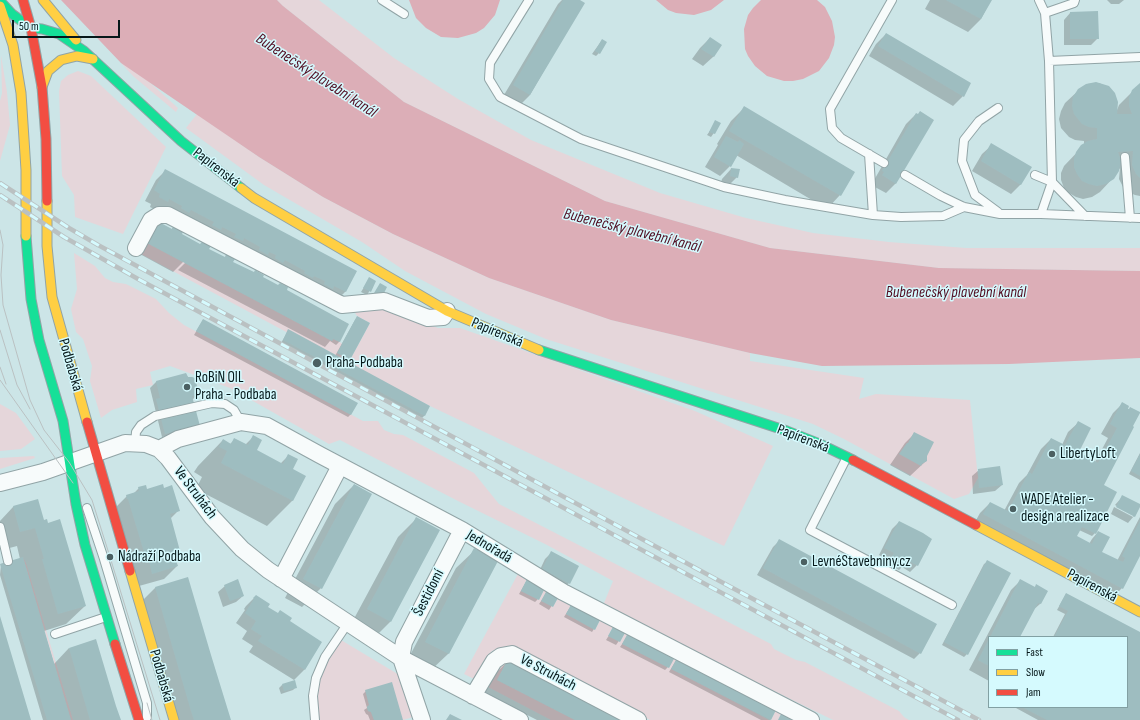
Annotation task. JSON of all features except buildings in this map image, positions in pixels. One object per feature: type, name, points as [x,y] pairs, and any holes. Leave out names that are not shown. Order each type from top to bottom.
[{"type":"street","name":"Podbabská","points":[[23,0],[31,28],[42,87],[46,139],[48,253],[52,297],[174,720]]},
{"type":"street","name":"Papírenská","points":[[43,0],[84,51]]},
{"type":"street","name":"Papírenská","points":[[0,1],[12,14],[31,28],[42,29],[60,34],[84,51],[177,137],[254,198],[447,311],[529,347],[787,431],[847,457],[1140,612]]},
{"type":"street","name":"Podbabská","points":[[0,6],[8,28],[21,93],[26,170],[26,246],[31,299],[44,358],[63,421],[72,483],[83,538],[139,720]]},
{"type":"street","points":[[16,62],[31,28]]},
{"type":"street","points":[[42,87],[48,71],[61,60],[77,56],[93,59]]},
{"type":"street","points":[[136,248],[151,220],[159,215],[168,215],[342,305],[384,302],[428,318],[443,317],[447,311]]},
{"type":"street","name":"Jednořadá","points":[[159,449],[178,439],[241,422],[267,426],[462,530],[563,592],[811,720]]},
{"type":"street","points":[[0,483],[43,472],[125,443],[146,444],[159,449]]},
{"type":"street","name":"Ve Struhách","points":[[159,449],[168,458],[212,517],[242,549],[268,570],[401,658],[520,720]]},
{"type":"street","points":[[281,579],[340,466]]},
{"type":"street","name":"Šestidomí","points":[[401,658],[404,642],[462,530]]},
{"type":"street","name":"Ve Struhách","points":[[473,696],[494,661],[501,656],[512,654],[638,720]]},
{"type":"street","points":[[401,658],[422,720]]},
{"type":"lane","points":[[382,0],[404,14]]},
{"type":"lane","points":[[529,0],[490,63],[489,79],[500,97],[581,139],[724,187],[785,200],[873,215],[901,217],[944,216],[964,207]]},
{"type":"lane","points":[[884,163],[841,138],[832,128],[830,109],[892,0]]},
{"type":"lane","points":[[1039,0],[1045,13],[1049,61],[1052,182],[1042,214]]},
{"type":"lane","points":[[1045,13],[1074,3],[1075,0]]},
{"type":"lane","points":[[1049,61],[1140,57]]},
{"type":"lane","points":[[998,108],[980,121],[964,140],[962,161],[975,195],[1000,214]]},
{"type":"lane","points":[[869,154],[873,215]]},
{"type":"lane","points":[[1125,157],[1130,218]]},
{"type":"lane","points":[[906,175],[941,196],[964,207],[1000,214],[1140,218]]},
{"type":"lane","points":[[1035,175],[1052,182],[1085,216]]},
{"type":"lane","points":[[136,443],[136,432],[141,425],[155,416],[212,404],[225,404],[234,410],[241,422]]},
{"type":"lane","points":[[847,457],[810,530],[952,605]]},
{"type":"lane","points":[[72,483],[89,513],[104,559],[147,703],[147,720]]},
{"type":"lane","points":[[0,527],[8,561]]},
{"type":"lane","points":[[55,634],[107,617]]},
{"type":"lane","points":[[315,720],[313,696],[316,678],[325,657],[348,623]]},
{"type":"shaded area","points":[[277,0],[319,0],[394,58],[458,99],[531,140],[660,193],[746,218],[813,233],[889,242],[966,248],[1140,248],[1140,271],[939,268],[770,248],[605,201],[404,102]]},
{"type":"shaded area","points":[[1,55],[7,92],[10,125],[0,161],[0,101],[2,93]]},
{"type":"shaded area","points":[[121,63],[147,80],[178,108],[176,112],[133,76]]},
{"type":"shaded area","points":[[78,71],[91,76],[166,147],[123,234],[75,217],[74,195],[62,176],[59,91],[61,81],[68,75]]},
{"type":"shaded area","points":[[197,114],[259,157],[323,197],[393,234],[489,278],[611,320],[750,353],[750,361],[864,378],[859,399],[876,394],[970,400],[978,478],[969,494],[954,499],[844,439],[813,424],[546,339],[486,314],[405,271],[362,242],[264,185],[186,128]]},
{"type":"shaded area","points":[[147,243],[332,341],[333,339],[340,342],[350,360],[370,323],[357,316],[354,311],[376,305],[438,328],[460,328],[695,411],[773,446],[724,546],[430,406],[331,356],[141,254]]},
{"type":"shaded area","points":[[74,253],[95,266],[105,278],[113,282],[126,284],[156,299],[169,313],[184,325],[363,421],[378,421],[384,430],[394,434],[403,435],[474,473],[499,504],[771,644],[774,649],[796,660],[805,662],[899,711],[909,720],[833,720],[656,633],[604,603],[613,581],[547,545],[340,440],[329,444],[230,388],[170,366],[150,372],[153,385],[136,389],[137,402],[112,410],[101,418],[90,381],[92,366],[83,339],[76,332],[71,309],[77,289]]},
{"type":"shaded area","points":[[0,404],[16,413],[35,439],[21,449],[0,451]]},
{"type":"shaded area","points":[[34,456],[35,458],[0,469],[0,458]]},
{"type":"shaded area","points":[[23,557],[26,563],[73,720],[71,720]]},
{"type":"shaded area","points":[[519,572],[782,712],[778,720],[771,720],[776,710],[672,669],[769,720],[650,720],[514,650],[498,649],[492,651],[483,662],[474,679],[464,674]],"holes":[[[527,579],[545,588],[539,600],[521,591]],[[559,596],[553,607],[541,601]],[[572,603],[601,618],[595,630],[566,614]],[[614,625],[626,631],[620,642],[608,636]],[[623,644],[674,657],[669,668]]]},
{"type":"shaded area","points":[[341,640],[401,676],[413,717],[403,720],[369,705],[367,707],[368,711],[371,712],[374,720],[319,720],[316,703],[320,678],[327,662]]},
{"type":"shaded area","points":[[504,657],[536,672],[534,675],[507,661],[497,680],[575,720],[551,720],[488,687]]},
{"type":"water","name":"Bubenečský plavební kanál","points":[[61,0],[277,0],[404,102],[605,201],[770,248],[939,268],[1140,271],[1140,358],[1009,364],[822,366],[750,353],[611,320],[489,278],[393,234],[323,197],[259,157],[121,63]]},
{"type":"water","points":[[409,0],[500,0],[495,15],[484,28],[476,33],[458,38],[441,37],[426,28],[416,18]]},
{"type":"water","points":[[656,0],[724,0],[711,10],[694,15],[676,13],[668,10]]},
{"type":"water","points":[[761,0],[817,0],[825,7],[832,21],[835,37],[834,45],[829,58],[819,71],[803,79],[784,81],[767,76],[755,66],[745,49],[744,29],[748,15]]},
{"type":"tram line","points":[[0,230],[3,245],[1,275],[3,305],[30,400],[44,430],[69,462],[92,500],[160,720]]},
{"type":"tram line","points":[[0,330],[17,385],[30,409]]},
{"type":"tram line","points":[[0,367],[6,384]]},
{"type":"tram line","points":[[0,380],[73,483]]},
{"type":"tram line","points":[[147,703],[152,720]]},
{"type":"railway","points":[[0,183],[98,245],[979,720]]},
{"type":"railway","points":[[0,195],[64,237],[138,279],[958,720]]},
{"type":"traffic: fast","points":[[0,1],[12,14],[31,28],[42,29],[59,34],[84,51],[181,141],[241,188]]},
{"type":"traffic: fast","points":[[26,236],[31,299],[39,340],[63,421],[76,504],[85,545],[115,644]]},
{"type":"traffic: fast","points":[[539,350],[787,431],[820,444],[853,460]]},
{"type":"traffic: slow","points":[[43,0],[76,40]]},
{"type":"traffic: slow","points":[[0,6],[13,45],[21,93],[26,170],[26,236]]},
{"type":"traffic: slow","points":[[42,87],[48,71],[61,60],[77,56],[93,59]]},
{"type":"traffic: slow","points":[[241,188],[254,198],[447,311],[539,350]]},
{"type":"traffic: slow","points":[[47,201],[47,246],[52,297],[87,422]]},
{"type":"traffic: slow","points":[[976,525],[1140,612]]},
{"type":"traffic: slow","points":[[130,571],[174,720]]},
{"type":"traffic: jam","points":[[23,0],[31,28],[42,87],[46,139],[47,201]]},
{"type":"traffic: jam","points":[[87,422],[130,571]]},
{"type":"traffic: jam","points":[[853,460],[976,525]]},
{"type":"traffic: jam","points":[[115,644],[139,720]]},
{"type":"place","name":"Praha-Podbaba","points":[[317,363]]},
{"type":"place","name":"RoBiN OIL Praha - Podbaba","points":[[187,387]]},
{"type":"place","name":"LibertyLoft","points":[[1052,454]]},
{"type":"place","name":"WADE Atelier - design a realizace","points":[[1013,509]]},
{"type":"place","name":"Nádraží Podbaba","points":[[110,557]]},
{"type":"place","name":"LevnéStavebniny.cz","points":[[804,562]]}]
